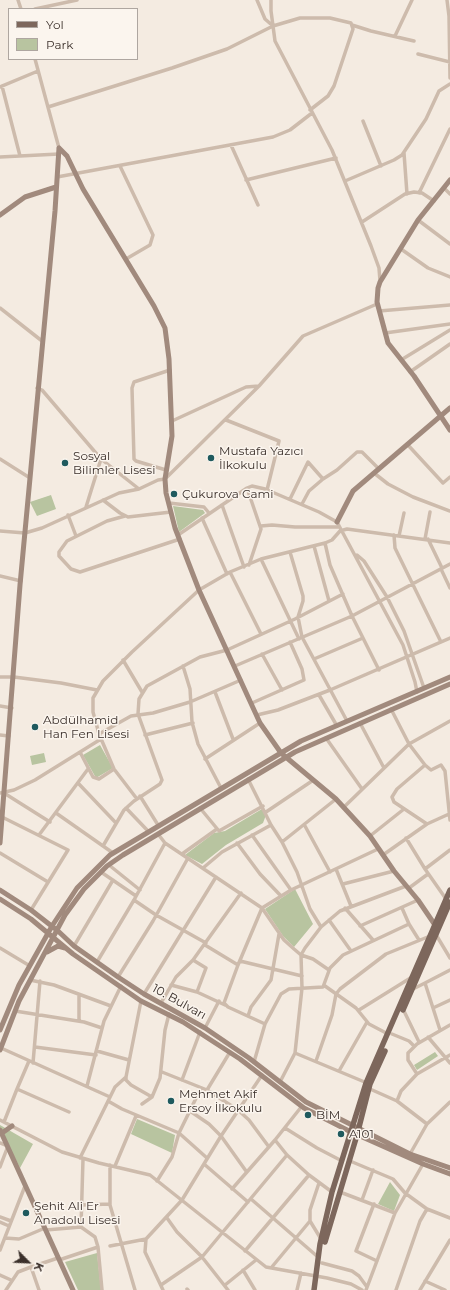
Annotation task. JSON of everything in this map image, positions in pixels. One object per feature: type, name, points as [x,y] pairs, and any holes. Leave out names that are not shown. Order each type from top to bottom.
[{"type":"main road","points":[[0,843],[2,793],[12,708],[37,388],[59,148]]},
{"type":"main road","points":[[59,148],[67,156],[83,189],[154,306],[165,328],[170,370],[172,421],[170,452],[165,480],[168,503],[198,590],[260,722],[281,753],[336,799],[370,836],[394,871],[418,900],[435,925]]},
{"type":"main road","points":[[450,180],[418,220],[380,282],[377,304],[388,343],[441,415],[450,430]]},
{"type":"main road","points":[[0,215],[25,197],[56,187]]},
{"type":"main road","points":[[339,527],[353,491],[450,408]]},
{"type":"main road","points":[[0,1030],[19,985],[52,926],[77,888],[91,872],[112,853],[301,741],[450,677]]},
{"type":"main road","points":[[0,1049],[15,1011],[30,980],[66,915],[84,889],[109,865],[200,808],[286,758],[326,738],[450,684]]},
{"type":"main road","name":"10. Bulvarı","points":[[0,890],[31,910],[58,931],[74,946],[118,977],[161,1004],[205,1028],[254,1062],[306,1102],[410,1154],[450,1168]]},
{"type":"main road","points":[[320,1260],[328,1228],[350,1161],[357,1135],[356,1127],[369,1085],[413,976],[433,934],[448,913],[450,890]]},
{"type":"main road","name":"10. Bulvarı","points":[[0,899],[31,919],[66,948],[141,1001],[169,1014],[230,1051],[302,1106],[357,1135],[423,1164],[450,1174]]},
{"type":"main road","points":[[390,1034],[404,1009],[433,934],[435,925],[448,901]]},
{"type":"main road","points":[[66,915],[64,933],[69,942]]},
{"type":"main road","points":[[46,953],[58,946],[66,948]]},
{"type":"main road","points":[[12,1126],[1,1132],[73,1290]]},
{"type":"main road","points":[[317,1290],[321,1240],[332,1192],[351,1132],[356,1127]]},
{"type":"main road","points":[[314,1290],[318,1277]]},
{"type":"street","points":[[40,8],[77,0]]},
{"type":"street","points":[[257,0],[265,19],[270,26],[272,26]]},
{"type":"street","points":[[272,0],[272,26],[275,41],[281,56],[336,158],[379,268],[380,282]]},
{"type":"street","points":[[395,36],[412,0]]},
{"type":"street","points":[[446,0],[449,16],[450,78]]},
{"type":"street","points":[[48,107],[220,52],[272,26],[300,18],[319,17],[346,22],[352,25],[414,41]]},
{"type":"street","points":[[57,177],[231,145],[282,134],[328,96],[334,86],[353,29],[352,25]]},
{"type":"street","points":[[418,54],[449,62]]},
{"type":"street","points":[[35,60],[59,148]]},
{"type":"street","points":[[20,156],[1,87],[38,71]]},
{"type":"street","points":[[345,181],[394,160],[404,153],[426,119],[439,91],[450,84]]},
{"type":"street","points":[[364,121],[381,166]]},
{"type":"street","points":[[419,193],[450,129]]},
{"type":"street","points":[[231,145],[258,205]]},
{"type":"street","points":[[404,153],[407,194]]},
{"type":"street","points":[[0,157],[59,154]]},
{"type":"street","points":[[246,180],[336,158]]},
{"type":"street","points":[[120,166],[153,235],[150,245],[126,259]]},
{"type":"street","points":[[444,188],[450,194]]},
{"type":"street","points":[[362,222],[407,194],[419,193],[434,201]]},
{"type":"street","points":[[418,220],[450,244]]},
{"type":"street","points":[[401,249],[428,268],[450,277]]},
{"type":"street","points":[[0,531],[25,533],[42,528],[119,493],[139,489],[158,480],[165,480],[259,386],[304,336],[377,304]]},
{"type":"street","points":[[379,311],[450,305]]},
{"type":"street","points":[[0,308],[32,335],[42,341]]},
{"type":"street","points":[[385,333],[450,324]]},
{"type":"street","points":[[401,360],[450,330]]},
{"type":"street","points":[[410,372],[450,344]]},
{"type":"street","points":[[166,470],[136,461],[134,459],[132,388],[134,382],[170,370]]},
{"type":"street","points":[[172,421],[246,387],[259,386]]},
{"type":"street","points":[[37,388],[42,390],[102,459],[139,489]]},
{"type":"street","points":[[226,420],[279,441],[267,490]]},
{"type":"street","points":[[407,444],[443,483],[450,477]]},
{"type":"street","points":[[302,504],[309,491],[322,479],[337,470],[357,452],[362,452],[379,469]]},
{"type":"street","points":[[0,459],[30,478]]},
{"type":"street","points":[[86,507],[102,459]]},
{"type":"street","points":[[290,499],[308,462],[322,479]]},
{"type":"street","points":[[374,473],[388,484],[412,497],[450,511]]},
{"type":"street","points":[[171,512],[135,517],[125,516],[107,521],[67,541],[59,552],[59,556],[71,569],[80,572],[179,537],[202,518],[247,488],[258,486],[302,504],[339,527],[355,552],[407,657],[417,692]]},
{"type":"street","points":[[247,488],[261,526],[260,534],[251,552],[249,565]]},
{"type":"street","points":[[103,500],[125,516]]},
{"type":"street","points":[[168,503],[204,507],[209,513]]},
{"type":"street","points":[[222,505],[244,566]]},
{"type":"street","points":[[430,512],[427,539],[450,588]]},
{"type":"street","points":[[399,536],[404,513]]},
{"type":"street","points":[[68,515],[76,536]]},
{"type":"street","points":[[202,518],[228,573],[262,634]]},
{"type":"street","points":[[261,526],[339,527],[450,543]]},
{"type":"street","points":[[158,825],[114,769],[99,734],[93,712],[93,698],[97,690],[124,660],[198,590],[228,573],[261,559],[332,540],[339,527]]},
{"type":"street","points":[[394,535],[395,548],[414,584],[441,642]]},
{"type":"street","points":[[325,543],[330,565],[362,638],[379,670]]},
{"type":"street","points":[[314,546],[329,601]]},
{"type":"street","points":[[290,552],[303,596],[298,617],[300,638]]},
{"type":"street","points":[[355,552],[364,561],[387,597],[404,631],[424,688]]},
{"type":"street","points":[[261,559],[290,621],[314,659],[348,721]]},
{"type":"street","points":[[235,666],[352,616],[450,564]]},
{"type":"street","points":[[0,576],[21,580]]},
{"type":"street","points":[[103,846],[126,808],[138,798],[160,784],[162,780],[138,714],[139,699],[142,692],[152,683],[200,657],[227,650],[290,621],[343,594]]},
{"type":"street","points":[[314,659],[362,638]]},
{"type":"street","points":[[257,715],[278,710],[330,690],[450,638]]},
{"type":"street","points":[[252,703],[304,680],[302,669],[290,642]]},
{"type":"street","points":[[262,654],[282,690]]},
{"type":"street","points":[[124,660],[142,692]]},
{"type":"street","points":[[183,666],[190,690],[193,723],[198,744],[221,788]]},
{"type":"street","points":[[0,677],[14,677],[97,690]]},
{"type":"street","points":[[99,734],[138,714],[153,713],[190,702],[241,680]]},
{"type":"street","points":[[215,692],[233,739]]},
{"type":"street","points":[[319,694],[337,726]]},
{"type":"street","points":[[0,706],[12,708]]},
{"type":"street","points":[[391,709],[409,744],[424,766],[431,770],[441,765],[446,771],[450,820]]},
{"type":"street","points":[[344,807],[409,744],[450,721]]},
{"type":"street","points":[[205,759],[260,722]]},
{"type":"street","points":[[145,735],[193,723]]},
{"type":"street","points":[[360,723],[384,768]]},
{"type":"street","points":[[0,735],[9,736]]},
{"type":"street","points":[[326,738],[362,789]]},
{"type":"street","points":[[2,793],[35,780],[101,739]]},
{"type":"street","points":[[80,752],[88,770],[93,777],[99,779],[114,769]]},
{"type":"street","points":[[424,766],[397,789],[393,795],[394,802],[427,824]]},
{"type":"street","points":[[446,771],[450,769]]},
{"type":"street","points":[[39,835],[88,770]]},
{"type":"street","points":[[248,779],[297,872],[300,886],[310,909],[321,927]]},
{"type":"street","points":[[266,812],[312,780]]},
{"type":"street","points":[[78,783],[116,823]]},
{"type":"street","points":[[2,793],[50,822]]},
{"type":"street","points":[[282,842],[305,826],[336,799]]},
{"type":"street","points":[[200,808],[217,829],[222,831],[263,806]]},
{"type":"street","points":[[126,808],[148,831]]},
{"type":"street","points":[[370,836],[404,809]]},
{"type":"street","points":[[56,813],[112,853]]},
{"type":"street","points":[[383,855],[427,824],[449,814]]},
{"type":"street","points":[[2,817],[68,850],[31,910]]},
{"type":"street","points":[[202,868],[222,852],[271,825]]},
{"type":"street","points":[[305,826],[330,872]]},
{"type":"street","points":[[182,854],[217,829]]},
{"type":"street","points":[[158,834],[165,843],[262,908],[280,934],[301,955],[313,959],[329,970]]},
{"type":"street","points":[[252,835],[291,890]]},
{"type":"street","points":[[406,838],[428,874],[448,901]]},
{"type":"street","points":[[97,962],[140,890],[165,843]]},
{"type":"street","points":[[237,843],[260,874],[281,896]]},
{"type":"street","points":[[226,1006],[224,1000],[262,908],[291,890],[378,848]]},
{"type":"street","points":[[425,869],[450,850]]},
{"type":"street","points":[[0,853],[48,882]]},
{"type":"street","points":[[118,977],[156,915],[188,858]]},
{"type":"street","points":[[109,865],[140,890]]},
{"type":"street","points":[[336,869],[351,906]]},
{"type":"street","points":[[343,884],[394,871]]},
{"type":"street","points":[[101,872],[156,915],[238,965]]},
{"type":"street","points":[[280,1082],[295,1053],[302,988],[301,955],[321,927],[345,908],[407,887],[428,874]]},
{"type":"street","points":[[144,994],[216,877]]},
{"type":"street","points":[[74,946],[112,880]]},
{"type":"street","points":[[161,1004],[176,977],[193,960],[241,893]]},
{"type":"street","points":[[360,926],[418,900]]},
{"type":"street","points":[[345,908],[373,940]]},
{"type":"street","points":[[402,908],[409,924],[419,940]]},
{"type":"street","points":[[329,920],[351,951]]},
{"type":"street","points":[[325,986],[329,970],[336,960],[373,940],[409,924]]},
{"type":"street","points":[[248,1016],[251,1007],[270,980],[280,934]]},
{"type":"street","points":[[316,1061],[332,1015],[336,994],[345,985],[381,957],[433,934],[449,952],[450,958]]},
{"type":"street","points":[[0,948],[30,966]]},
{"type":"street","points":[[193,960],[206,968],[197,992]]},
{"type":"street","points":[[240,961],[302,976]]},
{"type":"street","points":[[412,989],[450,970]]},
{"type":"street","points":[[358,1010],[413,976]]},
{"type":"street","points":[[30,980],[40,981],[111,1006]]},
{"type":"street","points":[[40,981],[39,1016],[35,1047],[31,1062],[2,1121],[62,1152],[112,1166],[145,1173],[223,1232],[256,1260],[271,1268],[351,1284],[362,1290]]},
{"type":"street","points":[[424,983],[440,1030]]},
{"type":"street","points":[[171,985],[197,992],[219,1001],[226,1006],[265,1024]]},
{"type":"street","points":[[87,1086],[102,1028],[120,986]]},
{"type":"street","points":[[254,1062],[265,1024],[281,994],[289,990],[302,988],[325,986],[358,1010],[367,1022],[390,1034],[409,1041],[414,1046]]},
{"type":"street","points":[[78,1021],[79,994]]},
{"type":"street","points":[[433,1008],[450,1000]]},
{"type":"street","points":[[141,1001],[126,1080],[131,1085],[152,1097]]},
{"type":"street","points":[[205,1028],[219,1001]]},
{"type":"street","points":[[404,1009],[419,1042]]},
{"type":"street","points":[[15,1011],[78,1021],[102,1028]]},
{"type":"street","points":[[142,1104],[152,1097],[162,1072],[165,1030],[169,1014]]},
{"type":"street","points":[[339,1071],[367,1022]]},
{"type":"street","points":[[417,1074],[406,1057],[419,1042],[450,1025]]},
{"type":"street","points":[[182,1080],[200,1032]]},
{"type":"street","points":[[428,1037],[450,1063]]},
{"type":"street","points":[[35,1047],[96,1053],[130,1060]]},
{"type":"street","points":[[0,1049],[87,1086],[136,1116],[179,1133],[207,1158]]},
{"type":"street","points":[[207,1090],[230,1051]]},
{"type":"street","points":[[295,1053],[369,1085],[397,1101],[427,1124]]},
{"type":"street","points":[[397,1101],[401,1091],[417,1074],[450,1055]]},
{"type":"street","points":[[162,1072],[207,1090],[238,1110],[249,1120],[269,1147]]},
{"type":"street","points":[[110,1246],[146,1239],[167,1218],[182,1200],[221,1136],[262,1075]]},
{"type":"street","points":[[81,1227],[81,1158],[109,1099],[118,1083],[126,1077]]},
{"type":"street","points":[[157,1181],[172,1157],[179,1133],[201,1088]]},
{"type":"street","points":[[17,1089],[69,1112]]},
{"type":"street","points":[[410,1154],[427,1124],[450,1102]]},
{"type":"street","points":[[232,1188],[275,1140],[302,1106]]},
{"type":"street","points":[[190,1112],[198,1115],[221,1136],[246,1171]]},
{"type":"street","points":[[135,1290],[110,1204],[112,1166],[136,1116]]},
{"type":"street","points":[[285,1128],[317,1148],[342,1161]]},
{"type":"street","points":[[275,1140],[287,1155],[319,1184],[332,1192]]},
{"type":"street","points":[[0,1143],[8,1146],[0,1167]]},
{"type":"street","points":[[161,1285],[202,1257],[287,1155]]},
{"type":"street","points":[[350,1161],[393,1179],[405,1193],[427,1209],[450,1218]]},
{"type":"street","points":[[204,1164],[232,1188],[273,1218],[320,1260],[352,1271],[367,1288],[395,1213],[405,1193],[423,1164]]},
{"type":"street","points":[[362,1200],[373,1170]]},
{"type":"street","points":[[245,1251],[309,1175]]},
{"type":"street","points":[[319,1184],[310,1210],[310,1221],[321,1240]]},
{"type":"street","points":[[0,1250],[26,1185]]},
{"type":"street","points":[[340,1192],[395,1213]]},
{"type":"street","points":[[82,1206],[110,1204]]},
{"type":"street","points":[[374,1204],[356,1251],[377,1261]]},
{"type":"street","points":[[396,1290],[420,1221],[427,1209]]},
{"type":"street","points":[[0,1217],[11,1221]]},
{"type":"street","points":[[167,1218],[177,1232],[202,1257],[228,1290]]},
{"type":"street","points":[[271,1268],[294,1237],[310,1221]]},
{"type":"street","points":[[0,1222],[9,1226]]},
{"type":"street","points":[[5,1238],[19,1239],[45,1229],[81,1227],[95,1237],[98,1247],[102,1290]]},
{"type":"street","points":[[146,1239],[145,1252],[163,1290]]},
{"type":"street","points":[[420,1290],[450,1240]]},
{"type":"street","points":[[6,1290],[11,1280],[18,1272],[98,1247]]},
{"type":"street","points":[[225,1285],[256,1260]]},
{"type":"street","points":[[31,1267],[39,1290]]},
{"type":"street","points":[[243,1270],[255,1290]]},
{"type":"street","points":[[297,1290],[301,1273]]},
{"type":"street","points":[[0,1275],[11,1280]]},
{"type":"street","points":[[425,1281],[445,1290]]},
{"type":"street","points":[[349,1290],[351,1284]]},
{"type":"green space","points":[[51,495],[56,509],[37,516],[30,502]]},
{"type":"green space","points":[[173,506],[203,510],[205,513],[179,532]]},
{"type":"green space","points":[[100,745],[113,768],[96,778],[83,755]]},
{"type":"green space","points":[[44,753],[46,762],[32,765],[30,756]]},
{"type":"green space","points":[[262,809],[266,815],[263,823],[226,845],[202,864],[185,855],[214,833],[225,831]]},
{"type":"green space","points":[[295,889],[313,924],[294,947],[283,936],[265,909]]},
{"type":"green space","points":[[435,1052],[438,1056],[417,1070],[414,1065]]},
{"type":"green space","points":[[137,1119],[175,1135],[172,1153],[131,1134]]},
{"type":"green space","points":[[0,1125],[33,1144],[20,1168],[0,1129]]},
{"type":"green space","points":[[390,1182],[400,1195],[394,1211],[378,1204]]},
{"type":"green space","points":[[97,1253],[101,1290],[78,1290],[65,1262]]},
{"type":"place","name":"Mustafa Yazıcı İlkokulu","points":[[211,458]]},
{"type":"place","name":"Sosyal Bilimler Lisesi","points":[[65,463]]},
{"type":"place","name":"Çukurova Cami","points":[[174,494]]},
{"type":"place","name":"Abdülhamid Han Fen Lisesi","points":[[35,727]]},
{"type":"place","name":"Mehmet Akif Ersoy İlkokulu","points":[[171,1101]]},
{"type":"place","name":"BİM","points":[[308,1115]]},
{"type":"place","name":"A101","points":[[341,1134]]},
{"type":"place","name":"Şehit Ali Er Anadolu Lisesi","points":[[26,1213]]}]
